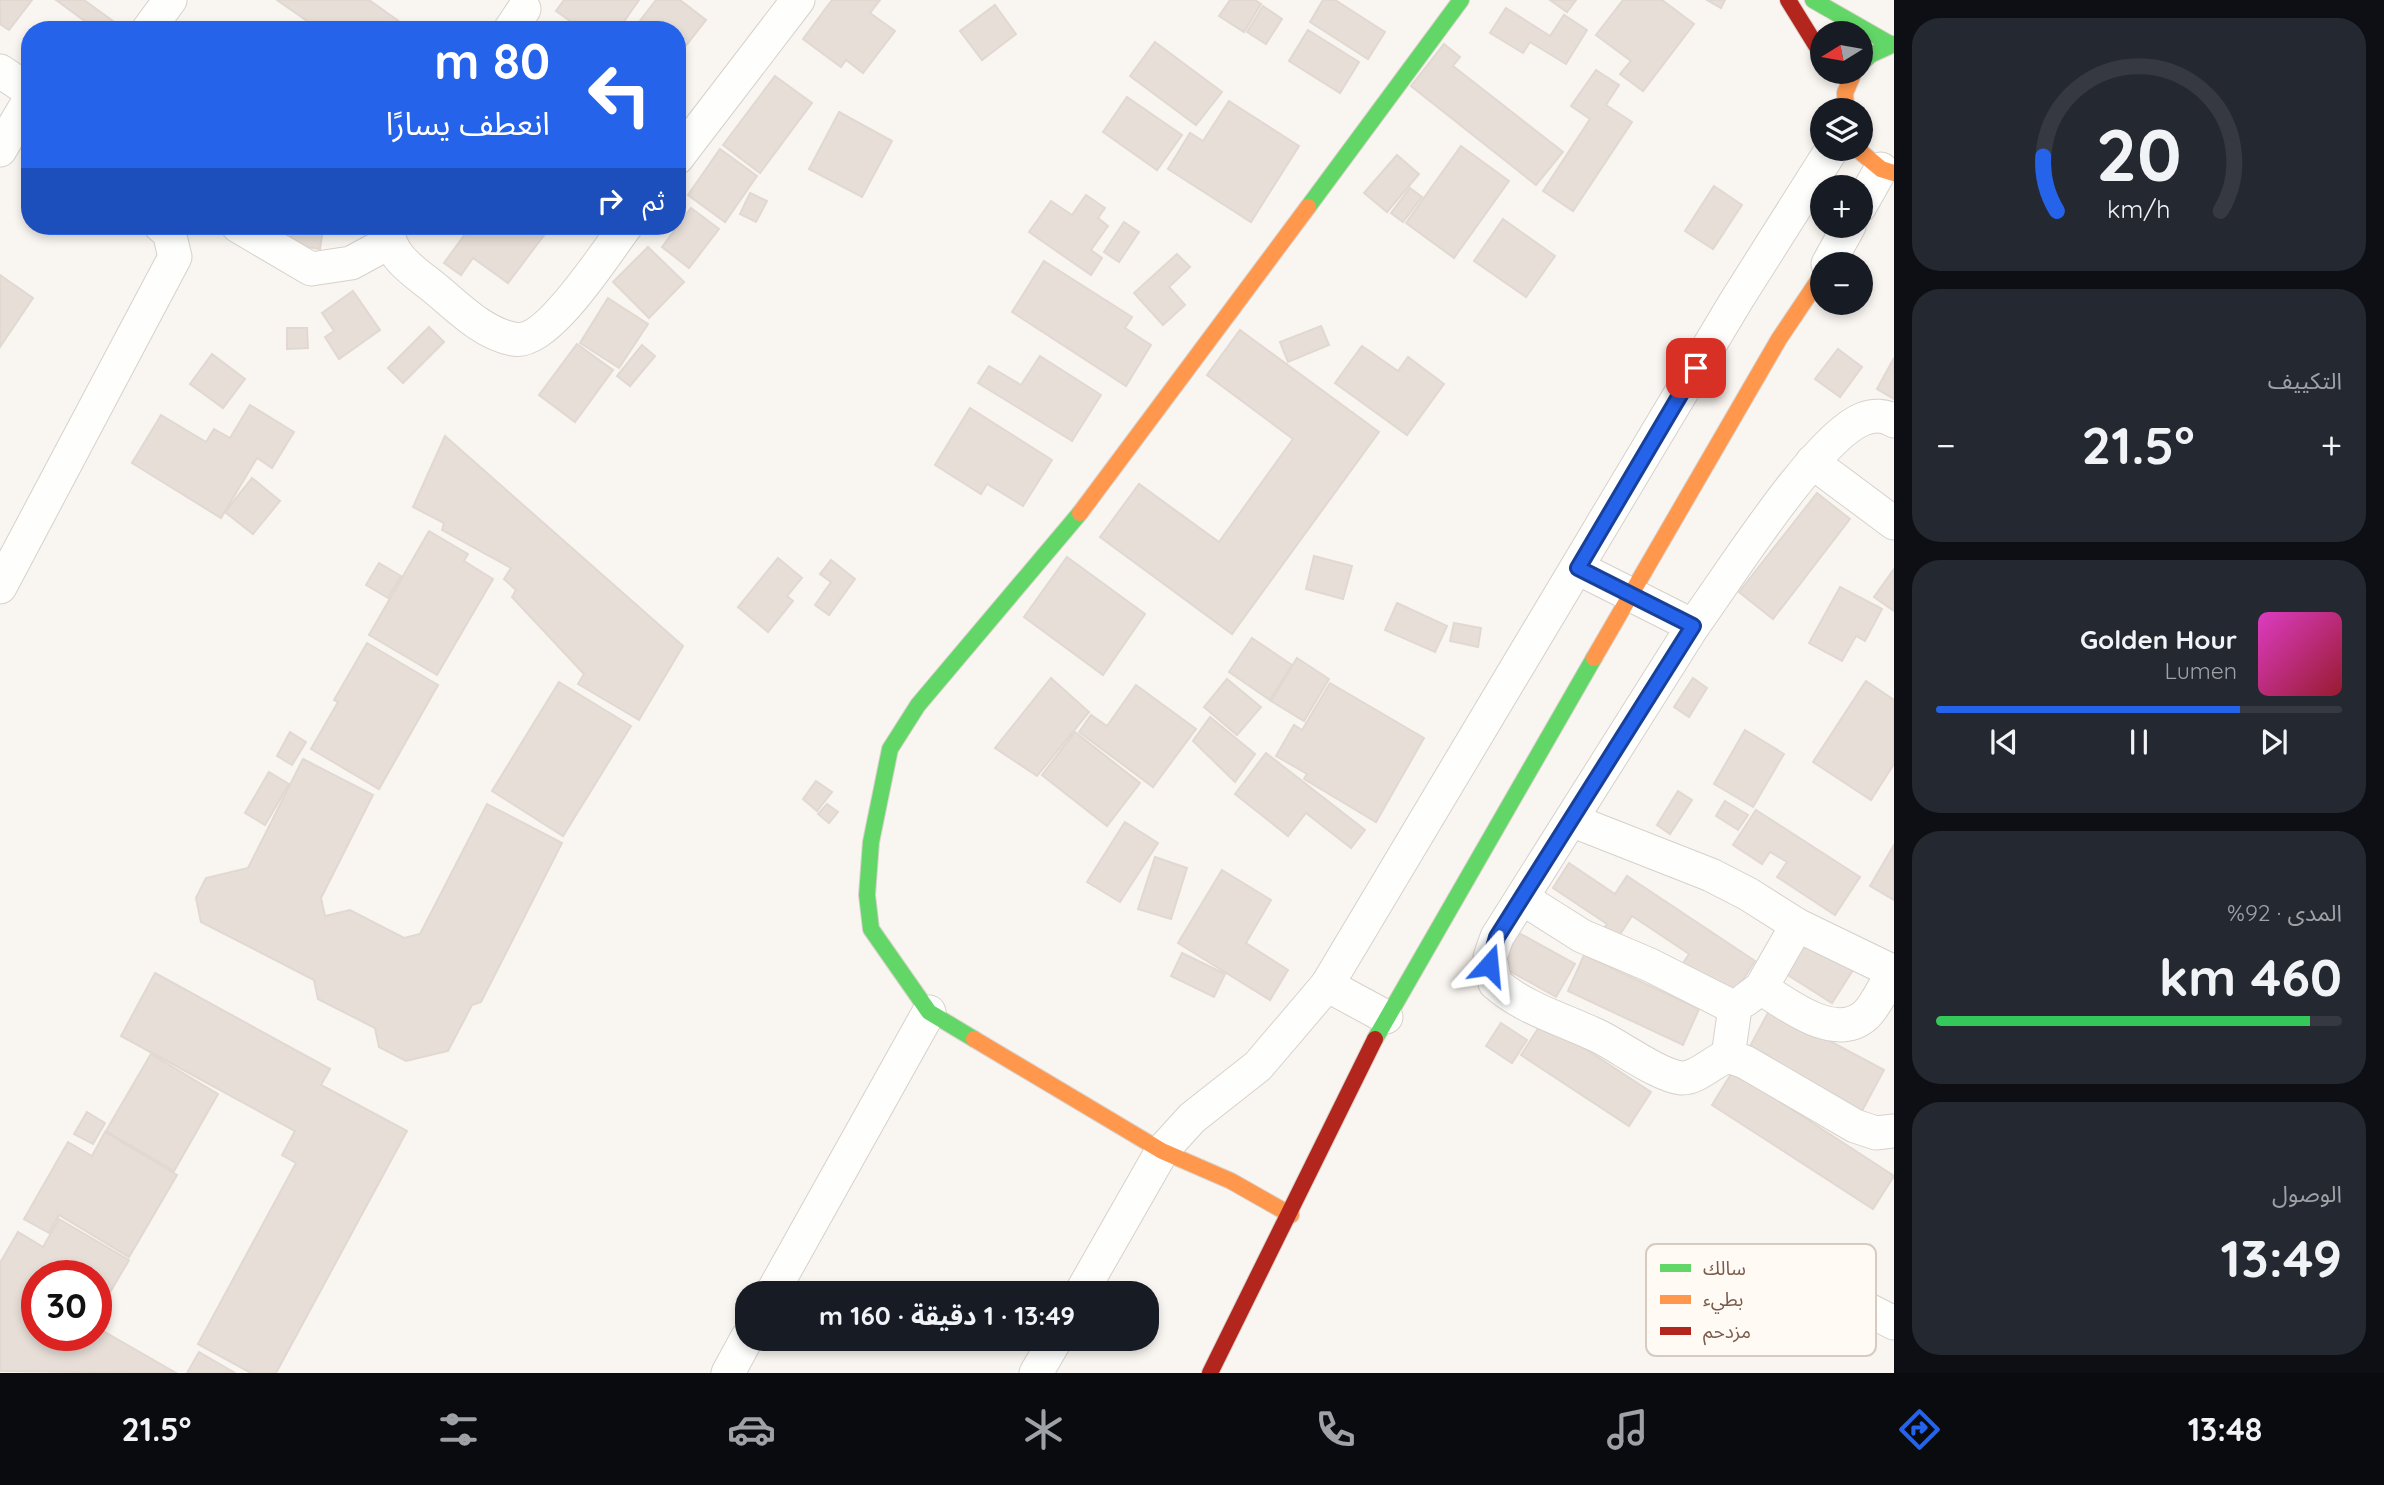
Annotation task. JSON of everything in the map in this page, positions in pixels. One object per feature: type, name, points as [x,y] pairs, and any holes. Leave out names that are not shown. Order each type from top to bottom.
[{"type":"street","points":[[155,21],[170,0]]},
{"type":"street","points":[[686,146],[798,0]]},
{"type":"street","points":[[1291,1216],[1231,1181],[1162,1151],[929,1012],[872,929],[867,895],[871,842],[890,749],[918,705],[1059,542],[1461,0]]},
{"type":"street","points":[[1788,0],[1810,36]]},
{"type":"street","points":[[1814,0],[1892,44]]},
{"type":"street","points":[[1873,54],[1892,44]]},
{"type":"street","points":[[0,71],[21,85]]},
{"type":"street","points":[[1839,84],[1845,93]]},
{"type":"street","points":[[1845,98],[1849,84]]},
{"type":"street","points":[[1088,1281],[1162,1151],[1192,1118],[1258,1066],[1327,985],[1790,212],[1824,161]]},
{"type":"street","points":[[0,587],[176,257],[170,235]]},
{"type":"street","points":[[253,235],[311,269],[351,263],[387,235]]},
{"type":"street","points":[[388,235],[400,261],[488,331],[516,341],[535,336],[557,317],[619,235]]},
{"type":"street","points":[[1210,1373],[1291,1216],[1387,1017],[1779,339],[1810,293]]},
{"type":"street","points":[[1894,421],[1876,416],[1864,418],[1851,425],[1812,462],[1693,626],[1497,937],[1490,957],[1495,983],[1505,992],[1673,1076],[1691,1077],[1714,1061],[1728,1056],[1745,1062],[1855,1126],[1876,1133],[1894,1132]]},
{"type":"street","points":[[1812,462],[1894,523]]},
{"type":"street","points":[[1578,568],[1693,626]]},
{"type":"street","points":[[1571,820],[1711,876],[1748,894],[1797,925],[1893,973],[1868,1013],[1842,1024],[1828,1024],[1806,1015],[1761,988]]},
{"type":"street","points":[[1522,898],[1582,936],[1650,965],[1735,1008]]},
{"type":"street","points":[[1728,1056],[1735,1008],[1761,988],[1797,925]]},
{"type":"street","points":[[1327,985],[1387,1017]]},
{"type":"street","points":[[779,1281],[929,1012]]},
{"type":"street","points":[[1876,1314],[1894,1323]]},
{"type":"street","points":[[728,1373],[740,1351]]},
{"type":"street","points":[[1036,1373],[1049,1351]]},
{"type":"building","points":[[0,0],[32,0],[9,30],[0,24]]},
{"type":"building","points":[[56,0],[84,0],[113,21],[85,21]]},
{"type":"building","points":[[277,0],[369,0],[399,21],[307,21]]},
{"type":"building","points":[[564,0],[639,0],[624,21],[570,21],[556,11]]},
{"type":"building","points":[[656,0],[680,0],[706,20],[686,46],[686,21],[640,21]]},
{"type":"building","points":[[832,0],[880,0],[870,13],[895,31],[863,73],[846,60],[841,67],[803,39]]},
{"type":"building","points":[[1230,0],[1255,0],[1261,4],[1244,32],[1219,16]]},
{"type":"building","points":[[1323,0],[1335,0],[1385,32],[1368,59],[1310,22]]},
{"type":"building","points":[[1550,0],[1576,0],[1567,12]]},
{"type":"building","points":[[1623,0],[1662,0],[1694,24],[1643,91],[1620,74],[1631,61],[1596,35]]},
{"type":"building","points":[[1707,0],[1725,0],[1721,8]]},
{"type":"building","points":[[995,5],[1016,34],[982,60],[960,31]]},
{"type":"building","points":[[1263,6],[1282,19],[1266,44],[1247,32]]},
{"type":"building","points":[[1506,8],[1550,36],[1564,15],[1587,30],[1566,64],[1530,42],[1523,53],[1490,33]]},
{"type":"building","points":[[1308,30],[1359,62],[1340,93],[1289,61]]},
{"type":"building","points":[[1155,42],[1222,92],[1196,125],[1130,76]]},
{"type":"building","points":[[1444,44],[1460,57],[1453,66],[1563,152],[1536,185],[1411,86]]},
{"type":"building","points":[[1596,70],[1619,85],[1606,105],[1632,122],[1573,211],[1543,191],[1590,119],[1571,106]]},
{"type":"building","points":[[775,76],[812,103],[760,173],[723,145]]},
{"type":"building","points":[[1127,97],[1182,135],[1157,170],[1103,132]]},
{"type":"building","points":[[1229,101],[1299,146],[1251,222],[1168,169],[1190,133],[1203,141]]},
{"type":"building","points":[[839,112],[892,141],[862,197],[809,169]]},
{"type":"building","points":[[1461,146],[1509,181],[1454,258],[1406,223]]},
{"type":"building","points":[[720,149],[757,176],[725,222],[688,195]]},
{"type":"building","points":[[1397,155],[1419,174],[1387,212],[1364,193]]},
{"type":"building","points":[[1714,186],[1742,205],[1713,249],[1685,231]]},
{"type":"building","points":[[1410,188],[1422,197],[1403,222],[1391,213]]},
{"type":"building","points":[[750,193],[767,201],[756,222],[740,214]]},
{"type":"building","points":[[1086,195],[1105,208],[1098,218],[1108,226],[1091,250],[1102,258],[1091,275],[1029,232],[1051,201],[1072,215]]},
{"type":"building","points":[[691,208],[719,229],[689,268],[662,247],[671,235],[686,235],[686,215]]},
{"type":"building","points":[[1503,219],[1555,256],[1526,297],[1474,261]]},
{"type":"building","points":[[1124,222],[1139,232],[1119,262],[1104,252]]},
{"type":"building","points":[[291,235],[322,235],[320,249],[290,244]]},
{"type":"building","points":[[464,235],[544,235],[508,283],[473,258],[461,275],[444,263]]},
{"type":"building","points":[[648,247],[684,282],[649,318],[613,282]]},
{"type":"building","points":[[1177,254],[1190,267],[1169,287],[1185,305],[1163,325],[1134,293]]},
{"type":"building","points":[[1044,261],[1132,317],[1125,328],[1151,345],[1126,386],[1012,312]]},
{"type":"building","points":[[0,275],[33,298],[0,347]]},
{"type":"building","points":[[353,291],[380,330],[339,359],[325,337],[334,331],[322,313]]},
{"type":"building","points":[[608,298],[648,324],[619,368],[580,343]]},
{"type":"building","points":[[1321,326],[1329,345],[1288,362],[1280,342]]},
{"type":"building","points":[[429,327],[444,342],[403,383],[388,368]]},
{"type":"building","points":[[287,328],[307,328],[308,348],[287,349]]},
{"type":"building","points":[[1240,330],[1379,432],[1232,634],[1100,537],[1139,484],[1219,542],[1293,439],[1207,375]]},
{"type":"building","points":[[577,344],[613,370],[575,422],[539,395]]},
{"type":"building","points":[[642,345],[655,356],[630,386],[617,376]]},
{"type":"building","points":[[1362,346],[1398,371],[1408,357],[1444,384],[1407,435],[1335,383]]},
{"type":"building","points":[[1838,349],[1862,367],[1840,397],[1815,379]]},
{"type":"building","points":[[212,354],[245,379],[223,408],[190,384]]},
{"type":"building","points":[[1040,356],[1101,395],[1072,441],[978,383],[989,366],[1021,385]]},
{"type":"building","points":[[1894,358],[1894,399],[1877,389]]},
{"type":"building","points":[[250,405],[294,432],[272,468],[257,458],[221,518],[132,463],[161,415],[206,442],[214,429],[230,438]]},
{"type":"building","points":[[970,408],[1052,460],[1023,506],[987,484],[981,494],[935,465]]},
{"type":"building","points":[[445,436],[683,646],[639,720],[578,684],[584,674],[512,597],[516,590],[504,579],[511,568],[442,530],[444,523],[413,507]]},
{"type":"building","points":[[252,478],[280,501],[253,534],[225,512]]},
{"type":"building","points":[[1817,493],[1850,519],[1773,619],[1739,592]]},
{"type":"building","points":[[429,531],[468,554],[464,561],[493,579],[437,675],[369,635]]},
{"type":"building","points":[[1314,556],[1352,566],[1343,599],[1306,589]]},
{"type":"building","points":[[1067,557],[1145,614],[1103,675],[1024,617]]},
{"type":"building","points":[[778,558],[802,578],[787,596],[793,601],[768,632],[738,607]]},
{"type":"building","points":[[831,560],[855,579],[829,615],[815,605],[831,582],[820,574]]},
{"type":"building","points":[[379,563],[401,576],[388,598],[366,585]]},
{"type":"building","points":[[1894,569],[1894,611],[1874,597]]},
{"type":"building","points":[[1840,587],[1882,609],[1865,641],[1856,636],[1842,661],[1809,643]]},
{"type":"building","points":[[1397,603],[1447,626],[1435,652],[1385,630]]},
{"type":"building","points":[[1454,623],[1481,628],[1478,647],[1450,641]]},
{"type":"building","points":[[1252,638],[1292,665],[1270,700],[1229,672]]},
{"type":"building","points":[[367,643],[438,685],[379,789],[311,749],[338,702],[334,700]]},
{"type":"building","points":[[1297,658],[1329,679],[1304,721],[1271,701]]},
{"type":"building","points":[[1051,678],[1089,712],[1037,776],[995,748]]},
{"type":"building","points":[[1693,678],[1707,688],[1689,717],[1674,707]]},
{"type":"building","points":[[1227,679],[1261,707],[1237,735],[1204,707]]},
{"type":"building","points":[[1866,681],[1894,700],[1894,764],[1871,800],[1813,762]]},
{"type":"building","points":[[559,682],[631,726],[563,836],[492,791]]},
{"type":"building","points":[[1330,683],[1424,738],[1376,822],[1304,779],[1307,774],[1276,756],[1294,725],[1302,730]]},
{"type":"building","points":[[1136,685],[1196,729],[1153,787],[1079,732],[1091,715],[1107,726]]},
{"type":"building","points":[[1210,717],[1255,754],[1235,782],[1193,741]]},
{"type":"building","points":[[1745,730],[1784,754],[1753,807],[1714,784]]},
{"type":"building","points":[[290,732],[306,742],[292,765],[277,756]]},
{"type":"building","points":[[1075,732],[1140,783],[1107,826],[1042,775]]},
{"type":"building","points":[[1266,753],[1365,830],[1351,848],[1306,813],[1288,836],[1235,794]]},
{"type":"building","points":[[303,759],[373,795],[321,898],[325,916],[350,910],[404,938],[420,934],[487,804],[562,843],[481,1002],[472,1005],[448,1051],[406,1061],[379,1047],[375,1028],[318,999],[314,980],[201,922],[196,898],[206,878],[248,868]]},
{"type":"building","points":[[269,772],[289,784],[265,825],[245,813]]},
{"type":"building","points":[[816,781],[832,792],[817,811],[803,799]]},
{"type":"building","points":[[1678,791],[1692,800],[1670,834],[1657,825]]},
{"type":"building","points":[[1725,801],[1748,815],[1738,830],[1716,816]]},
{"type":"building","points":[[827,804],[838,812],[829,823],[818,814]]},
{"type":"building","points":[[1756,810],[1860,877],[1835,915],[1777,877],[1787,862],[1770,852],[1762,864],[1733,845]]},
{"type":"building","points":[[1125,822],[1158,843],[1120,902],[1087,882]]},
{"type":"building","points":[[1894,845],[1894,900],[1870,886]]},
{"type":"building","points":[[1155,857],[1187,868],[1171,919],[1138,909]]},
{"type":"building","points":[[1569,863],[1615,894],[1627,876],[1755,961],[1731,998],[1682,965],[1689,954],[1632,916],[1613,945],[1599,935],[1607,924],[1553,888]]},
{"type":"building","points":[[1222,870],[1271,900],[1246,943],[1288,970],[1270,1000],[1178,943]]},
{"type":"building","points":[[1798,930],[1855,967],[1832,1003],[1775,967]]},
{"type":"building","points":[[1519,933],[1575,964],[1556,997],[1501,966]]},
{"type":"building","points":[[1182,953],[1225,974],[1214,997],[1171,976]]},
{"type":"building","points":[[1584,955],[1699,1009],[1683,1045],[1568,991]]},
{"type":"building","points":[[155,973],[330,1069],[321,1085],[407,1131],[276,1373],[251,1373],[198,1344],[296,1163],[282,1155],[295,1131],[121,1036]]},
{"type":"building","points":[[1770,1009],[1884,1070],[1862,1111],[1748,1050]]},
{"type":"building","points":[[1543,1021],[1651,1092],[1629,1126],[1521,1055]]},
{"type":"building","points":[[1501,1023],[1527,1040],[1512,1063],[1486,1046]]},
{"type":"building","points":[[151,1054],[218,1094],[174,1171],[106,1131]]},
{"type":"building","points":[[1733,1071],[1894,1176],[1873,1209],[1712,1105]]},
{"type":"building","points":[[87,1112],[105,1123],[93,1144],[74,1134]]},
{"type":"building","points":[[105,1132],[177,1175],[129,1257],[59,1215],[49,1233],[24,1219],[68,1142],[92,1156]]},
{"type":"building","points":[[59,1219],[129,1260],[112,1289],[112,1260],[21,1260],[21,1351],[112,1351],[112,1336],[176,1373],[0,1371],[0,1263],[18,1232],[43,1247]]},
{"type":"building","points":[[199,1352],[235,1373],[187,1373]]},
{"type":"traffic: fast","points":[[1308,207],[1461,0]]},
{"type":"traffic: fast","points":[[1813,0],[1890,44]]},
{"type":"traffic: fast","points":[[1873,54],[1894,44]]},
{"type":"traffic: fast","points":[[974,1039],[929,1012],[871,929],[867,895],[871,842],[890,749],[918,705],[1080,513]]},
{"type":"traffic: fast","points":[[1375,1039],[1594,658]]},
{"type":"traffic: slow","points":[[1845,98],[1849,84]]},
{"type":"traffic: slow","points":[[1871,161],[1881,169],[1894,173]]},
{"type":"traffic: slow","points":[[1080,513],[1308,207]]},
{"type":"traffic: slow","points":[[1594,658],[1779,339],[1810,293]]},
{"type":"traffic: slow","points":[[974,1039],[1162,1151],[1231,1181],[1291,1215]]},
{"type":"traffic: jam","points":[[1788,0],[1810,36]]},
{"type":"traffic: jam","points":[[1210,1373],[1375,1039]]},
{"type":"route","points":[[1489,965],[1497,937],[1693,626],[1578,568],[1696,368]]}]
